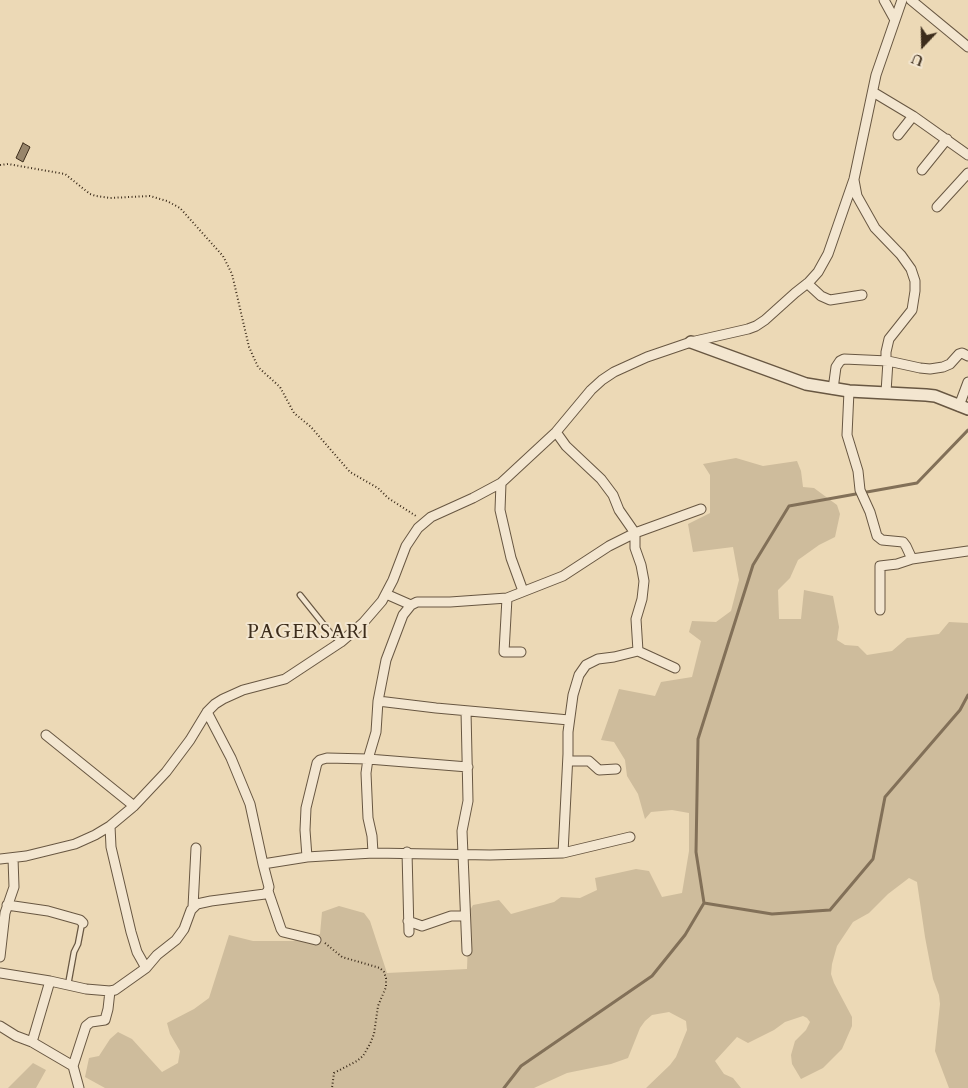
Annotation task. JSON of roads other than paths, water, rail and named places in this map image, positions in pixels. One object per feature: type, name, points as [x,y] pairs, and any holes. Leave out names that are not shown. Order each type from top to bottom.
[{"type":"street","points":[[884,0],[895,20]]},
{"type":"street","points":[[0,858],[14,858],[75,844],[110,826],[134,806],[166,772],[190,740],[207,712],[223,698],[285,679],[341,642],[373,612],[386,594],[412,535],[425,522],[442,511],[502,483],[556,432],[591,390],[602,380],[614,372],[647,357],[691,342],[756,326],[809,282],[818,272],[828,254],[854,179],[880,62],[902,0]]},
{"type":"street","points":[[911,0],[968,47]]},
{"type":"street","points":[[873,92],[913,116],[968,155]]},
{"type":"street","points":[[898,135],[913,116]]},
{"type":"street","points":[[922,170],[947,139]]},
{"type":"street","points":[[938,207],[968,173]]},
{"type":"street","points":[[854,179],[857,196],[875,228],[901,255],[911,269],[915,281],[912,310],[890,339],[886,352],[886,392]]},
{"type":"street","points":[[809,282],[808,284],[820,296],[830,300],[862,294]]},
{"type":"street","points":[[691,342],[793,380],[833,389],[926,395],[964,407],[968,382]]},
{"type":"street","points":[[833,389],[836,367],[844,359],[887,361],[930,369],[950,364],[959,354],[962,353],[968,356]]},
{"type":"street","points":[[850,391],[847,435],[858,471],[860,490],[878,536],[882,540],[903,542],[912,559]]},
{"type":"street","points":[[556,432],[566,446],[608,487],[635,533],[635,548],[644,581],[644,591],[636,619],[638,652]]},
{"type":"street","points":[[502,483],[500,510],[511,558],[523,591]]},
{"type":"street","points":[[373,853],[368,818],[366,773],[368,759],[376,732],[378,701],[386,660],[403,616],[410,605],[417,602],[507,598],[563,576],[609,546],[635,533],[700,509]]},
{"type":"street","points":[[880,610],[880,566],[897,564],[912,559],[968,552]]},
{"type":"street","points":[[386,594],[410,605]]},
{"type":"street","points":[[507,598],[504,652],[521,652]]},
{"type":"street","points":[[563,853],[569,720],[578,676],[586,665],[598,659],[638,652],[675,668]]},
{"type":"street","points":[[378,701],[569,720]]},
{"type":"street","points":[[466,711],[468,801],[462,831],[467,951]]},
{"type":"street","points":[[207,712],[231,758],[250,804],[268,883],[268,891],[281,929],[284,932],[316,940]]},
{"type":"street","points":[[46,735],[134,806]]},
{"type":"street","points":[[307,857],[306,808],[317,763],[320,760],[327,758],[368,759],[468,767]]},
{"type":"street","points":[[568,761],[588,761],[599,770],[616,769]]},
{"type":"street","points":[[110,826],[111,847],[130,932],[146,968]]},
{"type":"street","points":[[263,864],[307,857],[373,853],[408,852],[463,855],[563,853],[630,836]]},
{"type":"street","points":[[0,973],[110,992],[125,984],[146,968],[181,934],[193,907],[196,848]]},
{"type":"street","points":[[408,852],[409,932]]},
{"type":"street","points":[[0,957],[7,905],[14,887],[14,858]]},
{"type":"street","points":[[193,907],[212,901],[261,895],[268,891]]},
{"type":"street","points":[[7,905],[48,911],[80,920],[82,923]]},
{"type":"street","points":[[408,921],[422,926],[451,916],[465,916]]},
{"type":"street","points":[[32,1042],[50,981]]},
{"type":"street","points":[[79,1088],[73,1066],[86,1026],[91,1022],[104,1020],[107,1015],[110,992]]},
{"type":"street","points":[[0,1026],[73,1066]]},
{"type":"lane","points":[[300,595],[332,635],[341,642]]},
{"type":"lane","points":[[68,985],[82,923]]},
{"type":"waterway","points":[[504,1088],[521,1066],[652,976],[685,935],[704,903],[696,852],[698,739],[753,565],[789,506],[917,483],[968,430]]},
{"type":"waterway","points":[[704,903],[772,914],[830,910],[873,859],[885,797],[960,710],[968,695]]},
{"type":"district","name":"PAGERSARI","points":[[308,633]]}]
